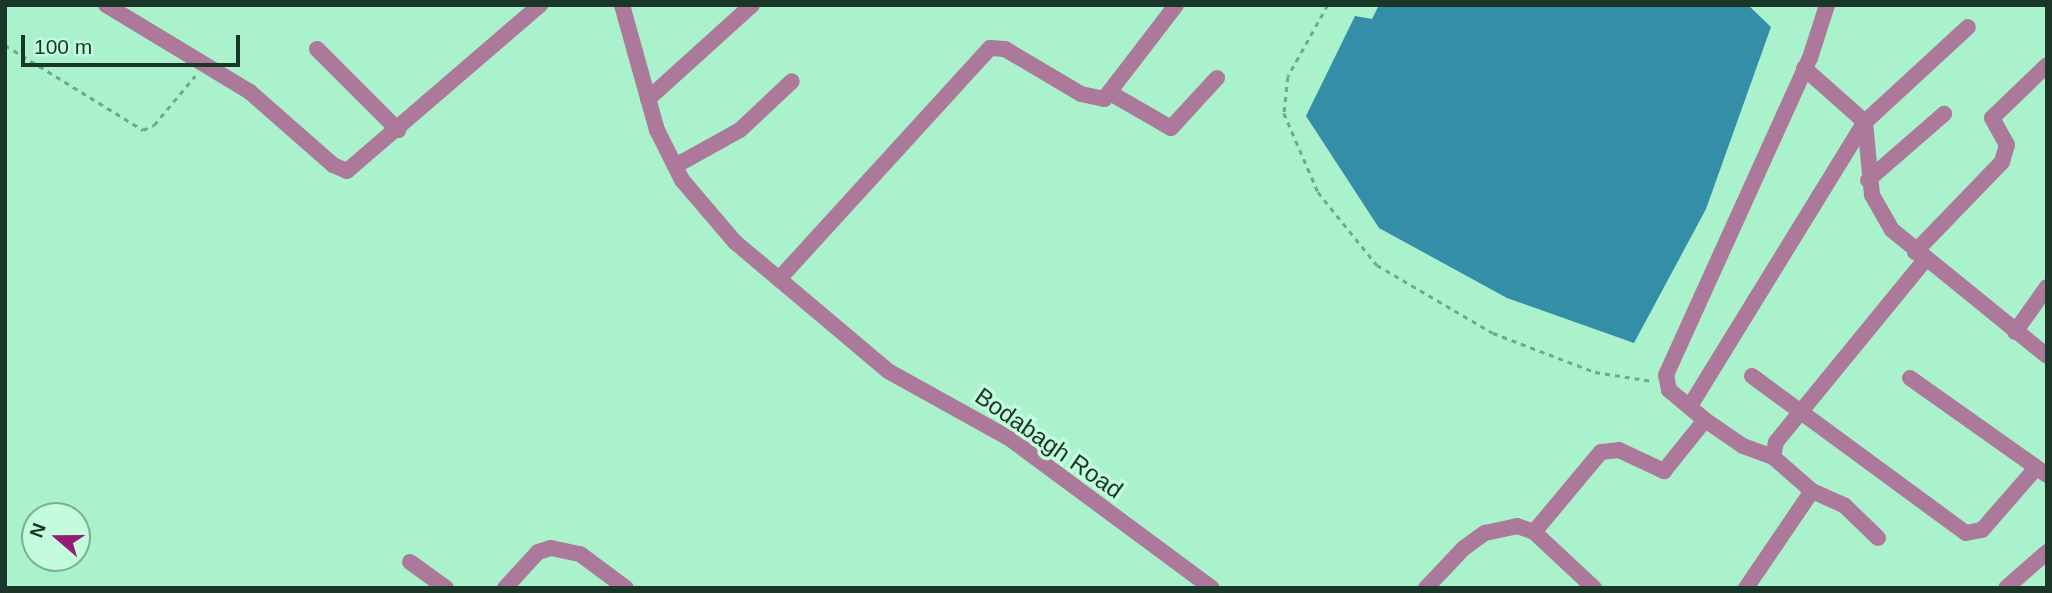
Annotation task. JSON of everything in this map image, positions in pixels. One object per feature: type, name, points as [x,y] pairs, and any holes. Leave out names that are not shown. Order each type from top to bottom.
[{"type":"street","points":[[106,5],[250,92],[343,171],[398,130],[540,5]]},
{"type":"street","name":"Bodabagh Road","points":[[622,5],[648,99],[675,166],[735,242],[783,282],[820,319],[904,382],[1009,438],[1212,588]]},
{"type":"street","points":[[648,99],[751,5]]},
{"type":"street","points":[[1112,94],[1176,5]]},
{"type":"street","points":[[1827,5],[1804,68],[1665,383],[1705,420],[1743,446],[1773,457],[1812,491],[1844,506],[1878,538]]},
{"type":"street","points":[[1690,406],[1865,122],[1968,27]]},
{"type":"street","points":[[783,282],[990,48],[1005,49],[1090,98],[1112,94],[1171,128],[1217,78]]},
{"type":"street","points":[[317,49],[398,130]]},
{"type":"street","points":[[1804,68],[1865,122],[1868,180],[1878,210],[1920,256],[2047,356]]},
{"type":"street","points":[[1773,457],[1776,442],[1798,410],[1920,256],[2002,162],[2007,145],[1992,118],[2046,68]]},
{"type":"street","points":[[675,166],[740,130],[792,81]]},
{"type":"street","points":[[1868,180],[1944,114]]},
{"type":"street","points":[[2015,332],[2047,287]]},
{"type":"street","points":[[1752,376],[1966,533],[1982,530],[2041,471],[1910,378]]},
{"type":"street","points":[[1534,532],[1601,452],[1619,450],[1664,471],[1705,420]]},
{"type":"street","points":[[1746,588],[1812,491]]},
{"type":"street","points":[[1426,588],[1485,533],[1517,526],[1534,532],[1594,588]]},
{"type":"street","points":[[505,588],[538,552],[551,548],[580,554],[626,588]]},
{"type":"street","points":[[2006,588],[2047,552]]},
{"type":"street","points":[[410,562],[446,588]]},
{"type":"path","points":[[1328,5],[1288,77],[1284,113],[1318,192],[1377,265],[1493,333],[1594,372],[1665,383]]},
{"type":"path","points":[[5,45],[143,130],[154,125],[205,63]]},
{"type":"water","points":[[1379,5],[1748,5],[1771,27],[1706,209],[1634,343],[1507,298],[1379,228],[1306,116],[1355,16],[1372,19]]}]
